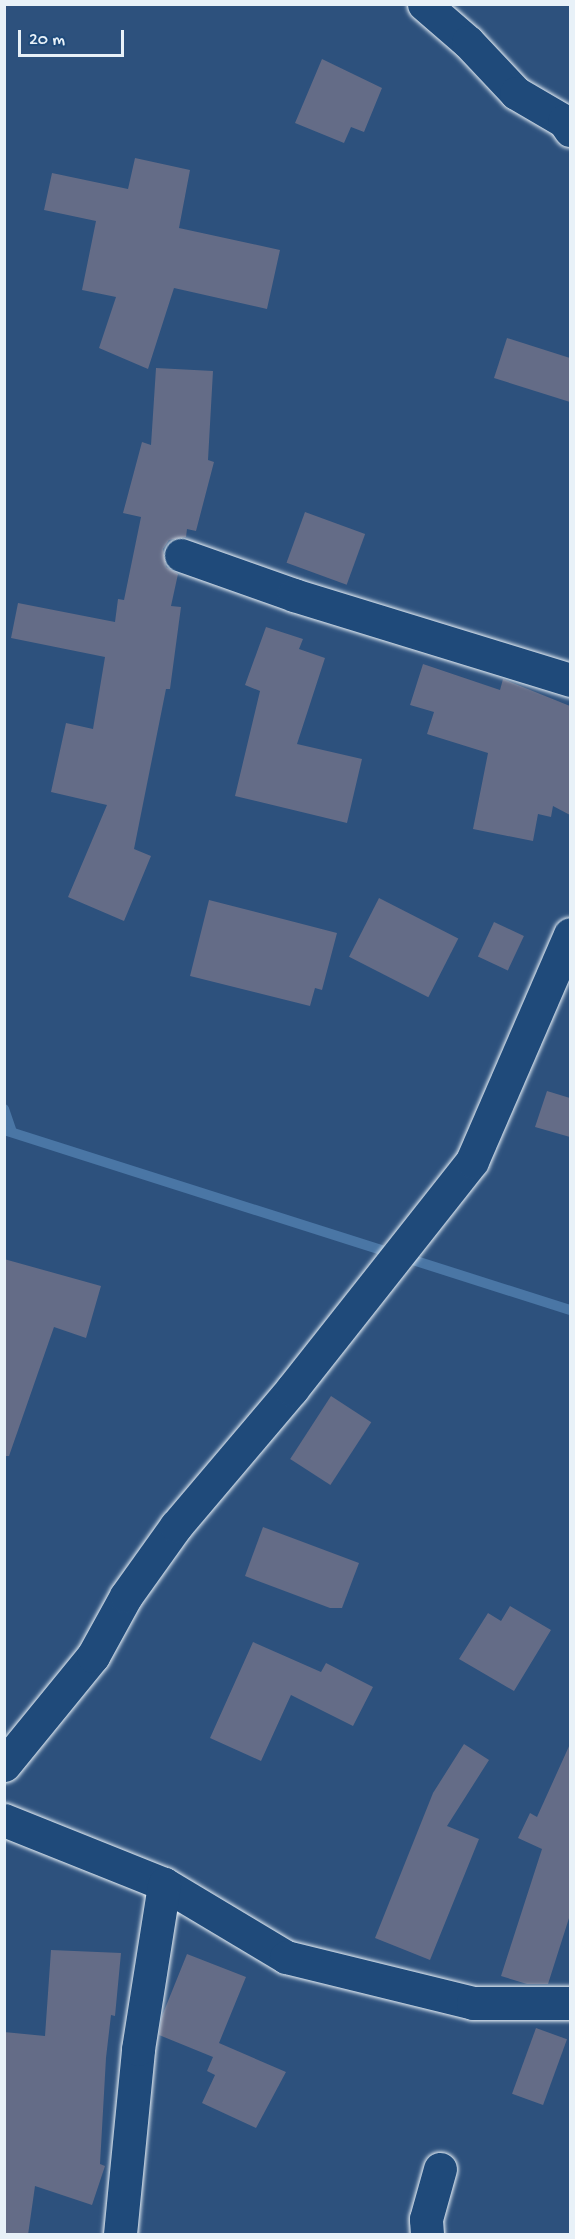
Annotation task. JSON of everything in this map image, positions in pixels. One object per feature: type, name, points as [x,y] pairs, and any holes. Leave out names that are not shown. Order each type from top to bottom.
[{"type":"street","points":[[424,4],[468,42],[516,93],[568,122]]},
{"type":"street","points":[[181,555],[294,595],[570,680]]},
{"type":"street","points":[[4,1765],[93,1656],[126,1596],[176,1526],[292,1389],[472,1161],[570,934]]},
{"type":"street","points":[[4,1820],[164,1884],[286,1957],[473,2003],[570,2003]]},
{"type":"street","points":[[120,2235],[138,2049],[164,1884]]},
{"type":"street","points":[[427,2235],[426,2219],[440,2169]]},
{"type":"building","points":[[322,59],[382,88],[364,132],[351,127],[344,143],[295,123]]},
{"type":"building","points":[[135,158],[190,170],[179,228],[280,250],[267,309],[174,288],[148,369],[99,348],[116,297],[82,290],[96,221],[44,210],[52,173],[128,189]]},
{"type":"building","points":[[507,338],[570,358],[570,402],[494,378]]},
{"type":"building","points":[[156,368],[213,371],[208,460],[214,462],[196,531],[187,529],[186,537],[169,540],[163,549],[166,567],[178,574],[171,606],[181,607],[170,689],[166,689],[134,849],[151,856],[124,921],[68,897],[107,805],[51,792],[66,723],[93,729],[105,657],[11,638],[18,603],[115,622],[118,599],[124,600],[141,517],[123,513],[142,442],[151,445]]},
{"type":"building","points":[[305,512],[365,534],[347,585],[287,563]]},
{"type":"building","points":[[266,627],[303,639],[299,649],[325,658],[297,744],[362,759],[347,823],[235,796],[260,691],[245,685]]},
{"type":"building","points":[[423,664],[500,690],[503,679],[570,706],[570,815],[553,806],[551,817],[538,814],[533,841],[473,829],[488,753],[427,734],[434,712],[410,705]]},
{"type":"building","points":[[379,898],[458,938],[428,997],[349,957]]},
{"type":"building","points":[[209,900],[337,933],[322,990],[315,988],[310,1006],[190,976]]},
{"type":"building","points":[[494,922],[524,936],[508,970],[478,956]]},
{"type":"building","points":[[547,1091],[570,1098],[570,1137],[535,1127]]},
{"type":"building","points":[[4,1259],[101,1286],[86,1338],[54,1327],[9,1456],[4,1456]]},
{"type":"building","points":[[331,1396],[371,1422],[330,1485],[290,1459]]},
{"type":"building","points":[[263,1527],[359,1563],[342,1608],[330,1608],[245,1576]]},
{"type":"building","points":[[510,1606],[551,1630],[514,1691],[459,1659],[488,1613],[501,1621]]},
{"type":"building","points":[[253,1642],[321,1672],[326,1663],[373,1687],[353,1726],[291,1695],[261,1761],[210,1738]]},
{"type":"building","points":[[464,1744],[489,1760],[447,1826],[479,1839],[430,1960],[375,1938],[433,1793]]},
{"type":"building","points":[[570,1744],[570,1915],[548,1984],[527,1984],[501,1976],[542,1849],[518,1838],[530,1813],[537,1817]]},
{"type":"building","points":[[51,1950],[121,1953],[115,2016],[111,2015],[106,2058],[100,2164],[105,2166],[92,2205],[35,2186],[28,2235],[4,2235],[4,2032],[45,2036]]},
{"type":"building","points":[[187,1954],[246,1977],[219,2043],[286,2072],[256,2128],[202,2103],[215,2075],[207,2071],[213,2057],[159,2035],[162,2016]]},
{"type":"building","points":[[536,2028],[567,2039],[543,2105],[512,2094]]},
{"type":"waterway","points":[[4,1109],[12,1132]]},
{"type":"waterway","points":[[4,1130],[570,1310]]}]
